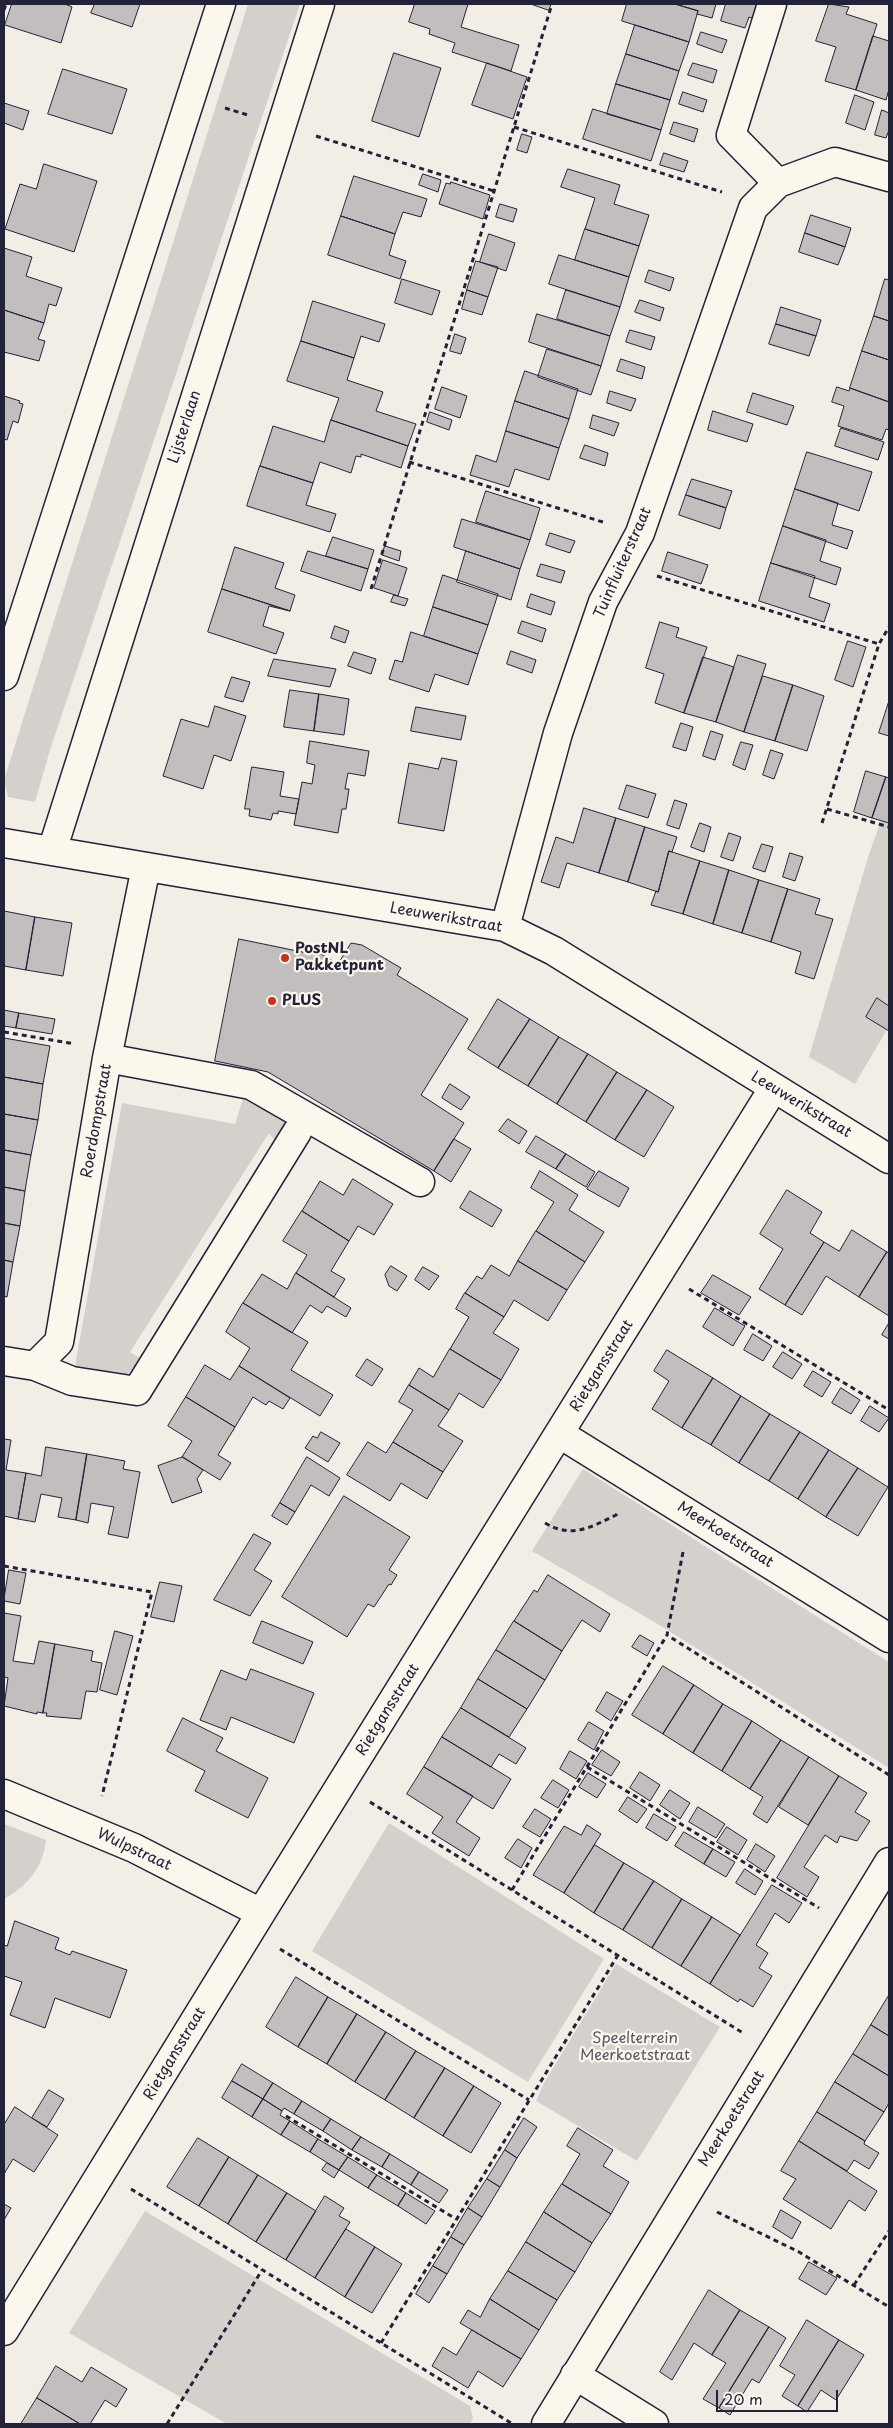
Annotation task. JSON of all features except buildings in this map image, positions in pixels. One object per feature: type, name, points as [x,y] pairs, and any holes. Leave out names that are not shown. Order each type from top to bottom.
[{"type":"street","points":[[4,676],[220,4]]},
{"type":"street","name":"Lijsterlaan","points":[[52,851],[320,4]]},
{"type":"street","points":[[772,4],[731,135],[778,183]]},
{"type":"street","name":"Tuinfluiterstraat","points":[[505,927],[558,733],[603,602],[621,565],[640,533],[753,208],[778,183],[835,162],[889,177]]},
{"type":"street","name":"Leeuwerikstraat","points":[[4,843],[505,927],[554,952],[889,1159]]},
{"type":"street","name":"Roerdompstraat","points":[[35,1366],[59,1342],[108,1054],[146,867]]},
{"type":"street","points":[[108,1054],[251,1085],[420,1182]]},
{"type":"street","name":"Rietgansstraat","points":[[4,2331],[773,1089]]},
{"type":"street","points":[[4,1361],[35,1366],[72,1381],[137,1392],[297,1132]]},
{"type":"street","name":"Meerkoetstraat","points":[[560,1434],[889,1638]]},
{"type":"street","name":"Wulpstraat","points":[[4,1794],[134,1848],[256,1922]]},
{"type":"street","name":"Meerkoetstraat","points":[[546,2424],[889,1862]]},
{"type":"street","points":[[575,2375],[654,2424]]},
{"type":"path","points":[[4,10],[6,4]]},
{"type":"path","points":[[371,589],[552,4]]},
{"type":"path","points":[[191,98],[494,191]]},
{"type":"path","points":[[514,127],[720,191],[753,208]]},
{"type":"path","points":[[409,462],[640,533]]},
{"type":"path","points":[[621,565],[879,644]]},
{"type":"path","points":[[822,824],[879,644],[889,627]]},
{"type":"path","points":[[828,809],[889,827]]},
{"type":"path","points":[[4,1032],[108,1054]]},
{"type":"path","points":[[660,1272],[889,1410]]},
{"type":"path","points":[[515,1504],[557,1530],[582,1531],[616,1515],[638,1481]]},
{"type":"path","points":[[512,1890],[667,1635],[690,1514]]},
{"type":"path","points":[[4,1566],[152,1592],[94,1831]]},
{"type":"path","points":[[667,1635],[889,1775]]},
{"type":"path","points":[[587,1767],[850,1927]]},
{"type":"path","points":[[342,1785],[774,2052]]},
{"type":"path","points":[[256,1922],[529,2100]]},
{"type":"path","points":[[381,2343],[618,1955]]},
{"type":"path","points":[[286,2116],[456,2219]]},
{"type":"path","points":[[103,2172],[514,2424]]},
{"type":"path","points":[[687,2193],[719,2213],[799,2252],[889,2307]]},
{"type":"path","points":[[854,2285],[889,2231]]},
{"type":"path","points":[[167,2424],[262,2270]]},
{"type":"green space","points":[[248,4],[300,4],[50,750],[35,802],[8,797],[4,780]]},
{"type":"green space","points":[[887,804],[889,805],[889,1026],[855,1084],[809,1057],[869,854]]},
{"type":"green space","points":[[243,1099],[287,1121],[275,1141],[269,1133],[130,1352],[141,1359],[125,1377],[75,1366],[122,1103],[235,1124]]},
{"type":"green space","points":[[583,1469],[889,1662],[889,1768],[656,1623],[532,1551]]},
{"type":"green space","points":[[389,1823],[604,1959],[528,2082],[312,1951]]},
{"type":"green space","points":[[4,1824],[46,1840],[37,1868],[27,1882],[4,1899]]},
{"type":"green space","name":"Speelterrein Meerkoetstraat","points":[[616,1964],[720,2027],[637,2161],[536,2101],[544,2083]]},
{"type":"green space","points":[[145,2211],[470,2406],[473,2418],[470,2424],[227,2424],[69,2333]]},
{"type":"place","name":"PostNL Pakketpunt","points":[[285,958]]},
{"type":"place","name":"PLUS","points":[[272,1001]]}]
